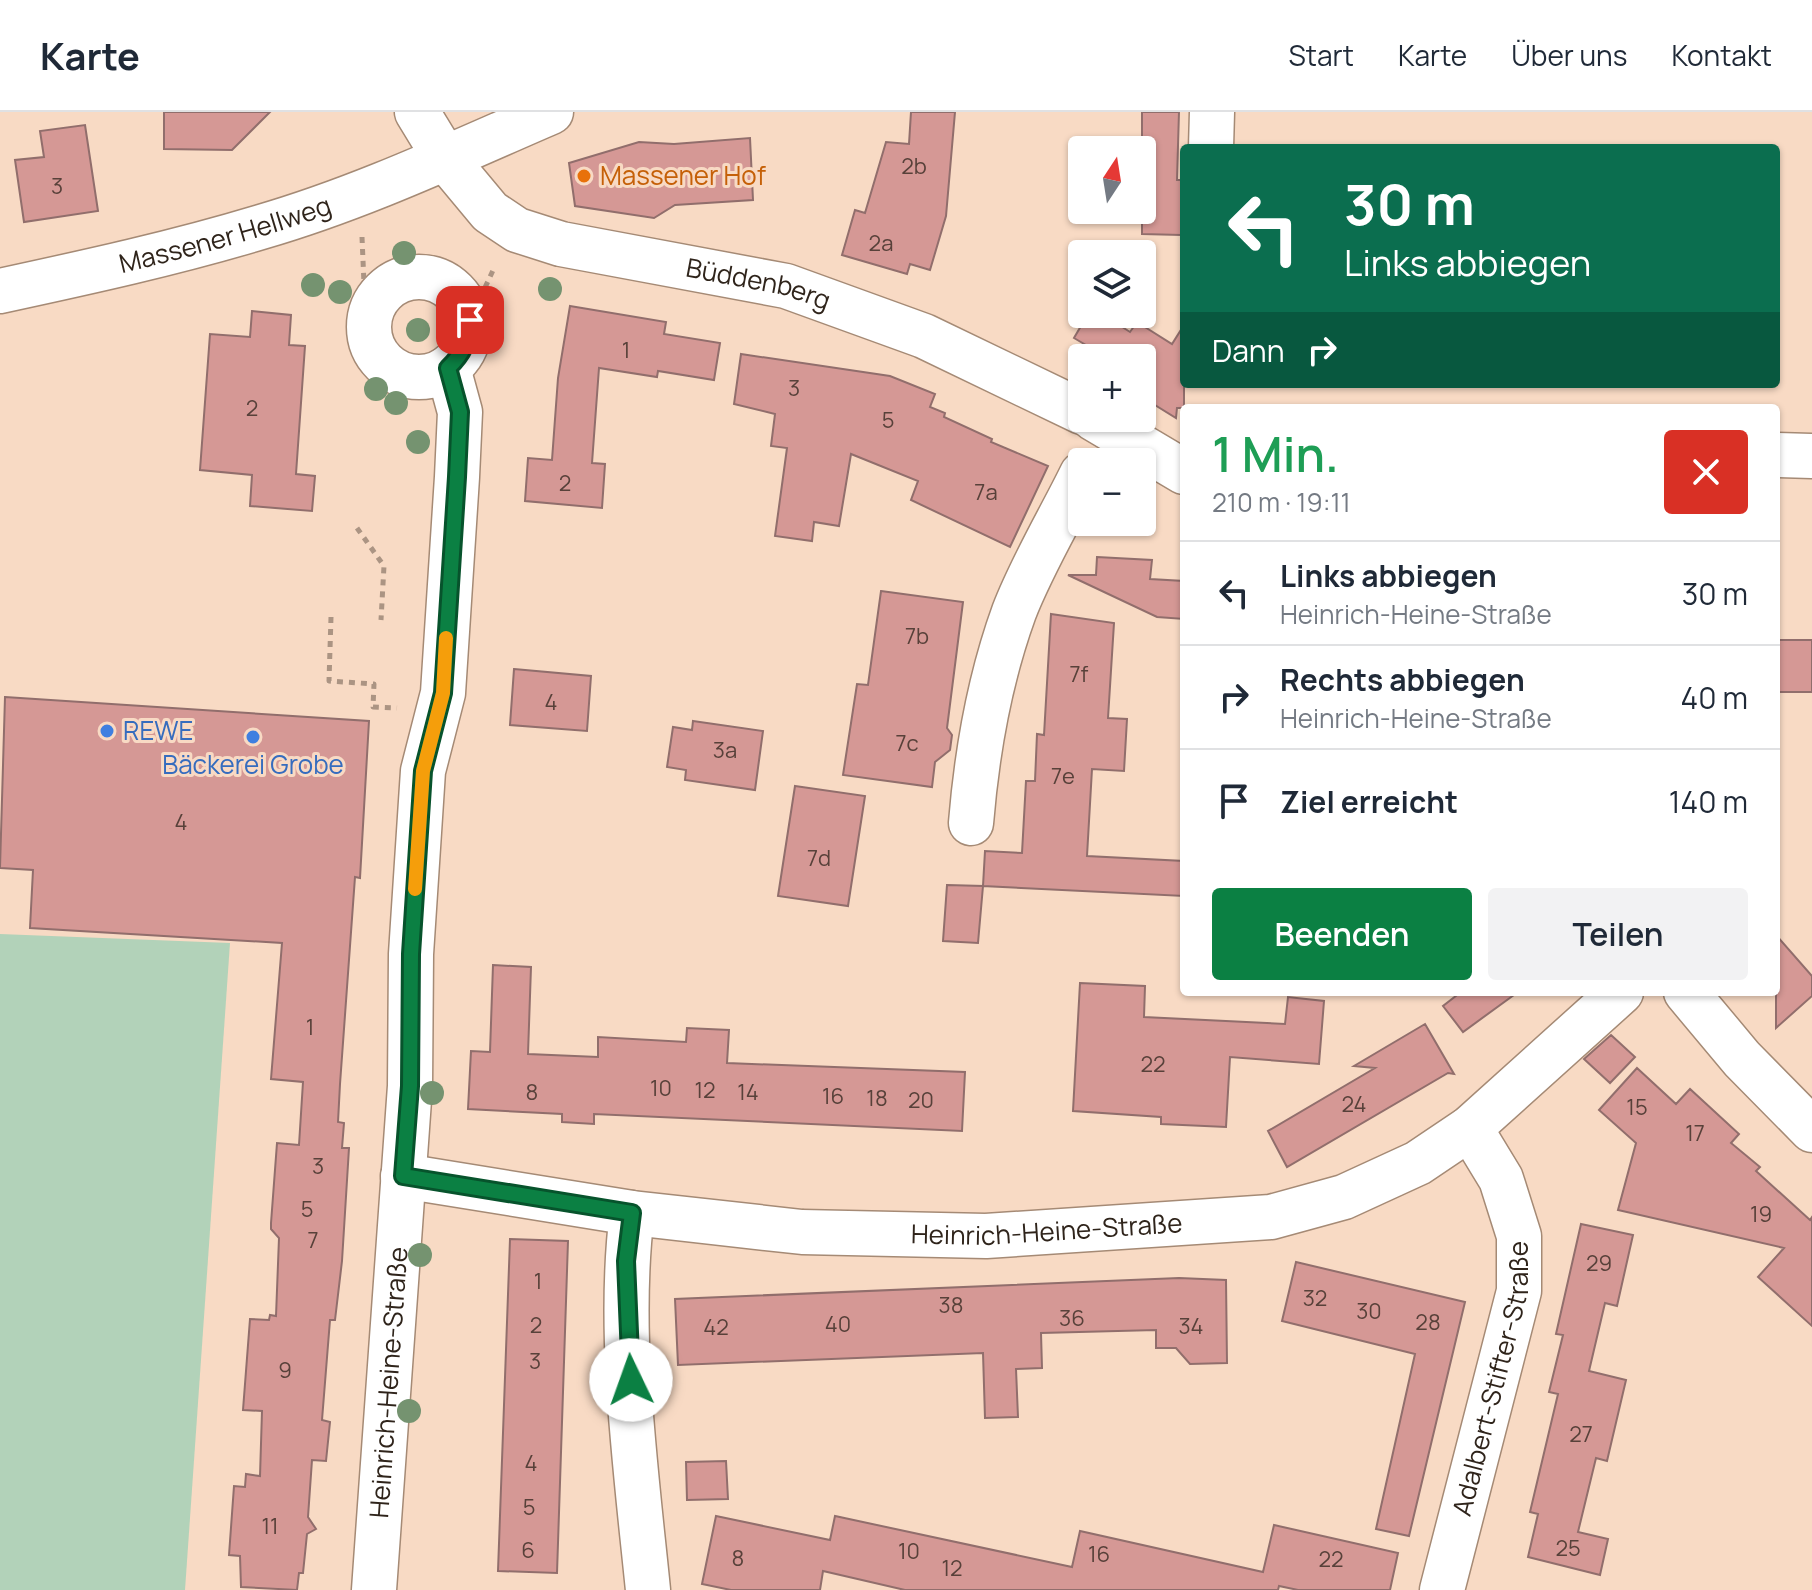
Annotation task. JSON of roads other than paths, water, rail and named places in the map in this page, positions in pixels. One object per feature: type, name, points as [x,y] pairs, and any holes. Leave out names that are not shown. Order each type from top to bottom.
[{"type":"street","name":"Büddenberg","points":[[417,112],[445,158],[490,212],[517,230],[561,244],[786,286],[924,336],[1017,378],[1068,413]]},
{"type":"street","name":"Massener Hellweg","points":[[0,291],[111,267],[264,227],[445,158],[551,112]]},
{"type":"street","points":[[1211,144],[1212,112]]},
{"type":"street","points":[[413,276],[432,278],[449,285],[464,303],[470,320],[468,340],[461,356],[448,368],[433,376],[416,377],[398,373],[384,363],[370,338],[373,306],[395,282],[413,276]]},
{"type":"street","name":"Heinrich-Heine-Straße","points":[[374,1590],[410,1086],[411,954],[423,771],[443,693],[460,412],[448,368]]},
{"type":"street","name":"Büddenberg","points":[[1098,432],[1180,470]]},
{"type":"street","points":[[1780,455],[1812,456]]},
{"type":"street","points":[[971,823],[977,749],[992,680],[1015,610],[1068,502]]},
{"type":"street","name":"Heinrich-Heine-Straße","points":[[403,1176],[632,1213],[802,1232],[986,1236],[1271,1217],[1344,1197],[1418,1163],[1470,1128],[1617,996]]},
{"type":"street","points":[[1689,996],[1742,1059],[1812,1130]]},
{"type":"street","name":"Adalbert-Stifter-Straße","points":[[1442,1590],[1519,1291],[1519,1236],[1501,1179],[1470,1128]]},
{"type":"street","points":[[632,1213],[626,1261],[634,1440],[648,1590]]},
{"type":"place","name":"Massener Hof","points":[[584,176]]},
{"type":"place","name":"REWE","points":[[107,731]]},
{"type":"place","name":"Bäckerei Grobe","points":[[253,737]]}]
